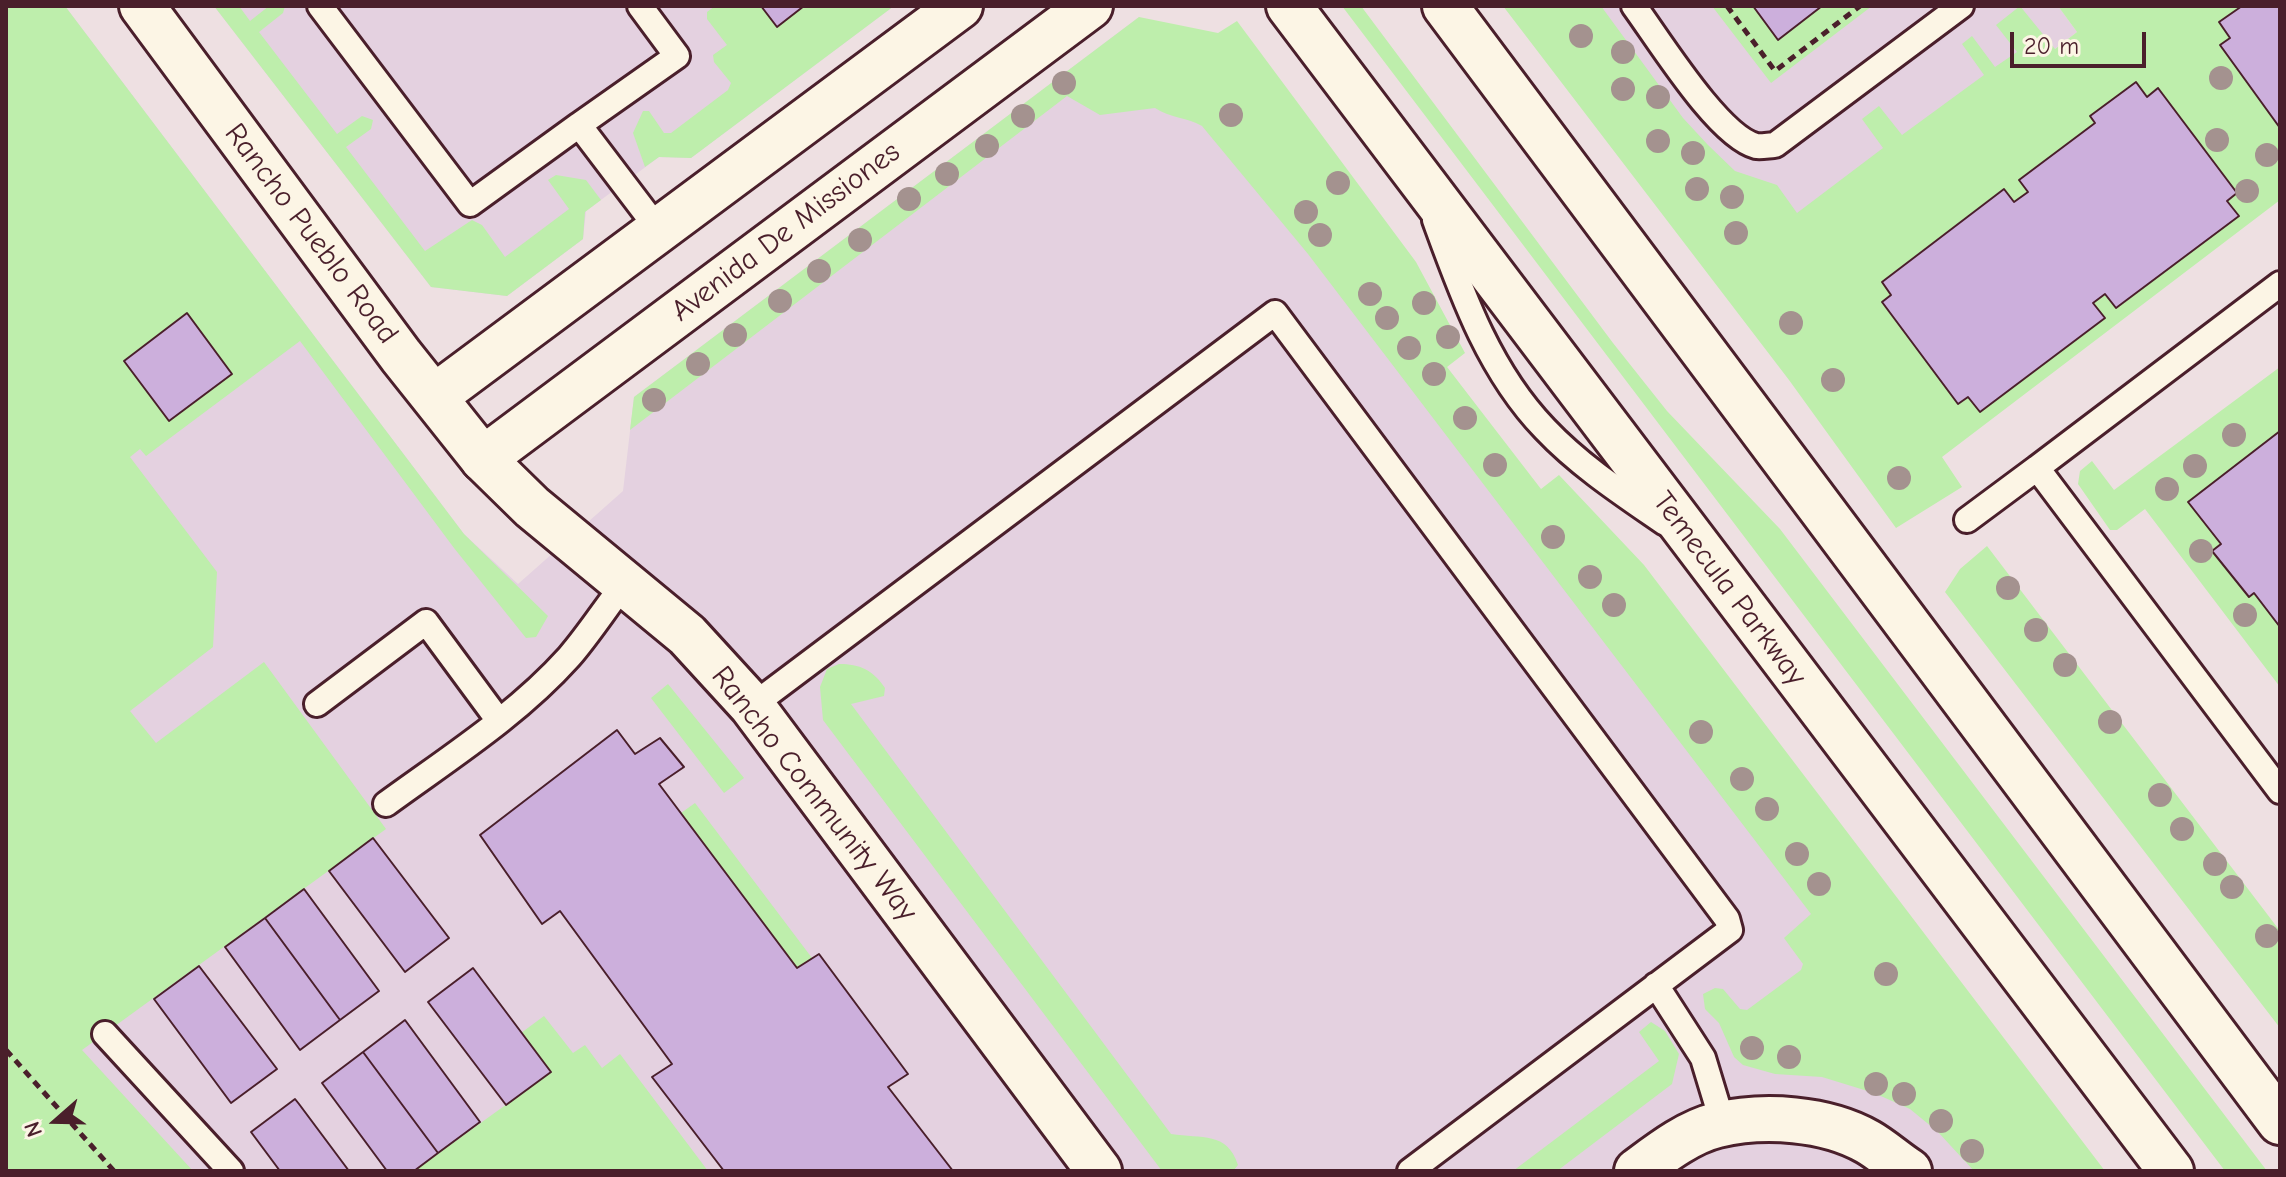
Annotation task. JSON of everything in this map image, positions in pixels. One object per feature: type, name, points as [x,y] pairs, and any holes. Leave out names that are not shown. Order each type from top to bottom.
[{"type":"street","name":"Rancho Pueblo Road","points":[[142,6],[483,459]]},
{"type":"street","points":[[434,397],[960,6]]},
{"type":"street","name":"Avenida De Missiones","points":[[483,459],[1090,6]]},
{"type":"street","name":"Temecula Parkway","points":[[1289,6],[2171,1171]]},
{"type":"street","points":[[1445,6],[2280,1122]]},
{"type":"street","name":"Rancho Community Way","points":[[483,459],[532,507],[687,635],[752,706],[1099,1171]]},
{"type":"street","points":[[1637,1171],[1666,1149],[1723,1124],[1760,1120],[1809,1122],[1866,1141],[1909,1171]]},
{"type":"lane","points":[[320,6],[470,204],[677,56],[640,6]]},
{"type":"lane","points":[[1634,6],[1710,110],[1734,133],[1757,146],[1775,145],[1949,10]]},
{"type":"lane","points":[[579,125],[658,229]]},
{"type":"lane","points":[[1967,520],[2280,284]]},
{"type":"lane","points":[[752,706],[1275,313],[1727,919],[1730,930],[1410,1171]]},
{"type":"lane","points":[[2037,468],[2280,791]]},
{"type":"lane","points":[[386,804],[499,721],[568,657],[625,583]]},
{"type":"lane","points":[[317,704],[426,622],[499,721]]},
{"type":"lane","points":[[1656,985],[1703,1058],[1723,1124]]},
{"type":"lane","points":[[105,1034],[231,1171]]},
{"type":"path","points":[[1727,6],[1775,71],[1860,6]]},
{"type":"path","points":[[6,1050],[114,1171]]},
{"type":"shaded area","points":[[6,6],[65,6],[464,534],[518,584],[623,491],[634,397],[1139,17],[1447,367],[2059,1171],[134,1171],[6,1031]]},
{"type":"shaded area","points":[[214,6],[894,6],[691,158],[659,157],[586,211],[583,239],[507,296],[431,287]]},
{"type":"shaded area","points":[[1551,6],[2058,6],[2077,32],[1792,247]]},
{"type":"green space","points":[[6,6],[65,6],[464,534],[548,616],[536,637],[526,638],[454,548],[300,341],[146,456],[140,449],[130,457],[217,572],[213,647],[130,711],[156,743],[264,662],[386,829],[82,1050],[193,1171],[6,1171]]},
{"type":"green space","points":[[214,6],[239,6],[250,21],[269,6],[285,6],[283,13],[259,32],[337,134],[362,116],[373,120],[371,129],[346,147],[425,251],[472,220],[482,225],[505,257],[569,209],[548,180],[556,175],[586,180],[601,200],[585,212],[583,239],[507,296],[431,287]]},
{"type":"green space","points":[[715,6],[894,6],[691,158],[659,157],[645,167],[633,133],[643,111],[649,111],[664,133],[671,133],[728,90],[731,83],[714,62],[713,55],[727,45],[707,19],[707,12]]},
{"type":"green space","points":[[1342,6],[1361,6],[1667,411],[1780,529],[2267,1171],[2225,1171]]},
{"type":"green space","points":[[1503,6],[1601,6],[1683,118],[1708,145],[1735,171],[1777,185],[1797,213],[1883,148],[1862,119],[1879,106],[1902,135],[1984,75],[1962,44],[1972,36],[1995,67],[2017,52],[1996,25],[2020,6],[2055,49],[2077,32],[2058,6],[2280,6],[2280,200],[1942,457],[1962,487],[1896,528],[1789,380]],"holes":[[[2136,82],[2147,97],[2159,89],[2236,193],[2227,201],[2238,216],[2117,308],[2105,294],[2093,303],[2104,319],[1980,412],[1968,397],[1958,404],[1882,303],[1891,295],[1882,281],[2003,189],[2014,202],[2028,192],[2019,180],[2095,123],[2091,116]]]},
{"type":"green space","points":[[1712,6],[1872,6],[1771,83]]},
{"type":"green space","points":[[1139,17],[1218,33],[1237,21],[1416,262],[1465,353],[1447,367],[1541,489],[1559,475],[1644,565],[2105,1171],[1974,1171],[1938,1132],[1910,1109],[1874,1093],[1822,1077],[1775,1074],[1743,1065],[1734,1057],[1719,1023],[1705,1009],[1703,994],[1715,988],[1723,989],[1740,1009],[1747,1010],[1801,970],[1803,964],[1784,938],[1811,914],[1308,254],[1202,126],[1155,108],[1100,115],[1067,96],[630,430],[634,397]]},
{"type":"green space","points":[[2280,367],[2280,687],[2145,509],[2117,530],[2110,530],[2078,484],[2080,471],[2092,461],[2114,490]]},
{"type":"green space","points":[[1987,546],[2280,931],[2280,1028],[1945,592],[1960,569]]},
{"type":"green space","points":[[839,664],[865,669],[885,688],[884,696],[851,704],[1171,1134],[1220,1142],[1233,1154],[1238,1165],[1233,1171],[1162,1171],[823,720],[820,687],[827,669]]},
{"type":"green space","points":[[668,684],[744,778],[724,793],[651,698]]},
{"type":"green space","points":[[695,803],[812,958],[797,968],[681,813]]},
{"type":"green space","points":[[544,1016],[573,1053],[585,1045],[602,1068],[620,1054],[708,1171],[414,1171],[550,1073],[521,1033]]},
{"type":"green space","points":[[1651,1022],[1665,1031],[1679,1054],[1672,1084],[1557,1171],[1513,1171],[1659,1061],[1639,1032]]},
{"type":"building","points":[[761,6],[804,6],[777,27]]},
{"type":"building","points":[[1753,6],[1822,6],[1778,40]]},
{"type":"building","points":[[2242,6],[2280,6],[2280,128],[2220,45],[2230,38],[2219,22]]},
{"type":"building","points":[[2136,82],[2147,97],[2158,88],[2237,193],[2227,201],[2239,216],[2116,308],[2105,294],[2093,303],[2105,318],[1980,412],[1968,397],[1958,404],[1882,302],[1891,295],[1882,282],[2004,189],[2014,202],[2028,192],[2019,180],[2095,123],[2090,116]]},
{"type":"building","points":[[187,313],[232,374],[169,421],[124,361]]},
{"type":"building","points":[[2280,431],[2280,627],[2254,593],[2249,597],[2212,551],[2221,544],[2188,502]]},
{"type":"building","points":[[617,730],[635,754],[660,738],[684,767],[659,784],[797,968],[819,954],[908,1074],[888,1087],[953,1171],[724,1171],[652,1077],[672,1064],[560,911],[542,924],[480,835]]},
{"type":"building","points":[[373,838],[449,938],[405,972],[329,871]]},
{"type":"building","points":[[304,889],[379,991],[340,1020],[265,918]]},
{"type":"building","points":[[265,918],[340,1020],[300,1050],[225,947]]},
{"type":"building","points":[[199,966],[277,1069],[231,1103],[154,999]]},
{"type":"building","points":[[473,968],[551,1072],[506,1105],[428,1002]]},
{"type":"building","points":[[405,1020],[480,1122],[438,1153],[363,1052]]},
{"type":"building","points":[[363,1052],[438,1153],[414,1171],[387,1171],[322,1083]]},
{"type":"building","points":[[295,1099],[349,1171],[280,1171],[251,1132]]}]
